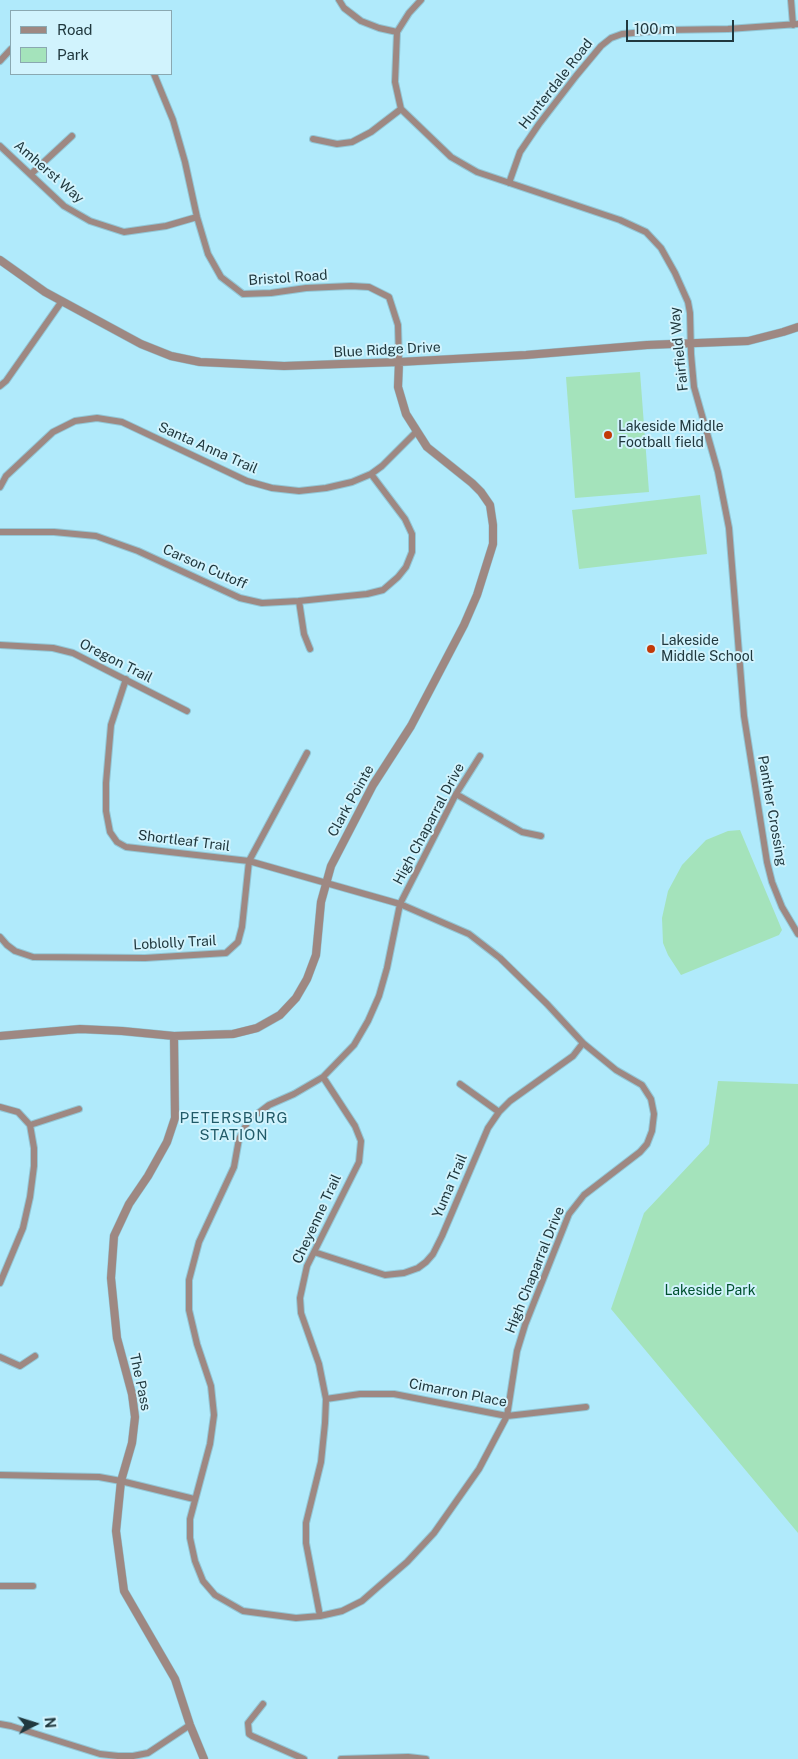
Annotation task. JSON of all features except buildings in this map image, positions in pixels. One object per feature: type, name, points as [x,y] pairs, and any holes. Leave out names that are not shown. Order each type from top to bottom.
[{"type":"street","points":[[339,0],[344,8],[361,21],[397,32]]},
{"type":"street","points":[[313,139],[337,144],[352,142],[371,132],[401,109],[395,82],[397,32],[420,0]]},
{"type":"street","points":[[792,0],[795,24]]},
{"type":"street","name":"Hunterdale Road","points":[[509,182],[520,152],[539,124],[601,46],[611,38],[622,34],[668,30],[728,29],[795,24]]},
{"type":"street","points":[[0,61],[10,50]]},
{"type":"street","name":"Bristol Road","points":[[154,75],[173,120],[208,254],[221,277],[243,294],[352,286],[369,287],[388,297],[398,325],[398,362]]},
{"type":"street","name":"Fairfield Way","points":[[401,109],[451,158],[477,172],[620,220],[646,232],[661,248],[688,302],[694,387],[718,472],[729,528],[744,716]]},
{"type":"street","points":[[31,174],[72,136]]},
{"type":"street","name":"Amherst Way","points":[[0,146],[64,206],[90,221],[124,232],[166,226],[197,217]]},
{"type":"street","name":"Blue Ridge Drive","points":[[0,260],[45,292],[141,344],[171,356],[200,362],[284,366],[526,355],[647,345],[748,340],[798,327]]},
{"type":"street","points":[[0,386],[6,381],[62,301]]},
{"type":"street","name":"Clark Pointe","points":[[0,1036],[80,1029],[122,1030],[174,1036],[233,1034],[257,1028],[280,1015],[307,979],[316,955],[321,902],[325,884],[341,844],[373,785],[411,726],[464,625],[477,595],[493,544],[490,505],[472,483],[427,447],[406,414],[398,388],[398,362]]},
{"type":"street","name":"Santa Anna Trail","points":[[0,487],[6,476],[52,432],[76,421],[97,418],[122,422],[247,481],[272,488],[299,491],[326,488],[352,482],[371,474],[382,466],[416,432]]},
{"type":"street","name":"Carson Cutoff","points":[[0,532],[54,532],[96,536],[138,550],[240,598],[262,602],[300,601],[367,594],[383,590],[398,577],[406,567],[412,552],[412,534],[405,519],[371,474]]},
{"type":"street","points":[[300,601],[304,634],[310,649]]},
{"type":"street","name":"Oregon Trail","points":[[0,645],[53,648],[74,653],[188,712]]},
{"type":"street","name":"Shortleaf Trail","points":[[126,679],[111,725],[108,753],[106,812],[110,832],[117,842],[126,847],[248,861],[325,884]]},
{"type":"street","name":"Panther Crossing","points":[[744,716],[767,862],[772,882],[782,907],[798,934]]},
{"type":"street","name":"Loblolly Trail","points":[[0,936],[15,951],[33,957],[145,958],[226,954],[238,942],[242,927],[248,861],[307,753]]},
{"type":"street","name":"High Chaparral Drive","points":[[325,884],[400,904],[469,934],[500,958],[583,1043],[616,1070],[642,1085],[651,1099],[654,1114],[652,1131],[647,1144],[640,1152],[584,1195],[569,1214],[525,1325],[517,1351],[507,1416],[479,1469],[434,1533],[407,1562],[362,1601],[342,1611],[320,1616],[296,1618],[243,1611],[215,1596],[203,1581],[195,1561],[190,1538],[190,1519],[210,1444],[214,1415],[210,1386],[189,1310],[189,1280],[199,1242],[234,1167],[240,1139],[248,1121],[269,1105],[294,1094],[323,1077],[354,1045],[368,1021],[387,968],[400,904],[456,794],[480,756]]},
{"type":"street","points":[[456,794],[522,832],[541,836]]},
{"type":"street","name":"The Pass","points":[[174,1036],[175,1118],[167,1142],[148,1176],[129,1204],[114,1236],[111,1278],[117,1338],[132,1394],[135,1418],[132,1443],[121,1481],[116,1531],[124,1590],[175,1679],[190,1725],[204,1759]]},
{"type":"street","name":"Yuma Trail","points":[[314,1252],[385,1275],[404,1274],[426,1262],[442,1236],[488,1128],[499,1112],[510,1101],[573,1056],[583,1043]]},
{"type":"street","name":"Cheyenne Trail","points":[[320,1616],[306,1543],[306,1523],[321,1462],[326,1399],[319,1364],[301,1313],[300,1298],[307,1266],[359,1162],[361,1141],[355,1126],[323,1077]]},
{"type":"street","points":[[460,1084],[499,1112]]},
{"type":"street","points":[[0,1107],[18,1112],[30,1126],[34,1148],[30,1197],[23,1228],[0,1283]]},
{"type":"street","points":[[30,1126],[79,1109]]},
{"type":"street","points":[[0,1357],[20,1366],[35,1356]]},
{"type":"street","name":"Cimarron Place","points":[[326,1399],[360,1394],[394,1394],[507,1416],[586,1407]]},
{"type":"street","points":[[0,1475],[75,1476],[121,1481],[194,1499]]},
{"type":"street","points":[[0,1586],[34,1586]]},
{"type":"street","points":[[263,1704],[248,1723],[249,1734],[301,1759]]},
{"type":"street","points":[[0,1724],[11,1726],[99,1757],[133,1756],[148,1753],[190,1725]]},
{"type":"street","points":[[341,1759],[408,1757],[426,1759]]},
{"type":"green space","name":"Lakeside Middle Football field","points":[[640,372],[649,492],[575,498],[566,377]]},
{"type":"green space","points":[[700,495],[707,554],[579,569],[572,510]]},
{"type":"green space","points":[[740,830],[782,930],[779,935],[681,975],[668,955],[663,943],[662,918],[668,891],[682,865],[706,840],[728,831]]},
{"type":"green space","name":"Lakeside Park","points":[[718,1081],[798,1084],[798,1533],[611,1309],[644,1213],[709,1144]]},
{"type":"place","name":"Lakeside Middle Football field","points":[[608,435]]},
{"type":"place","name":"Lakeside Middle School","points":[[651,649]]},
{"type":"district","name":"PETERSBURG STATION","points":[[234,1126]]}]
